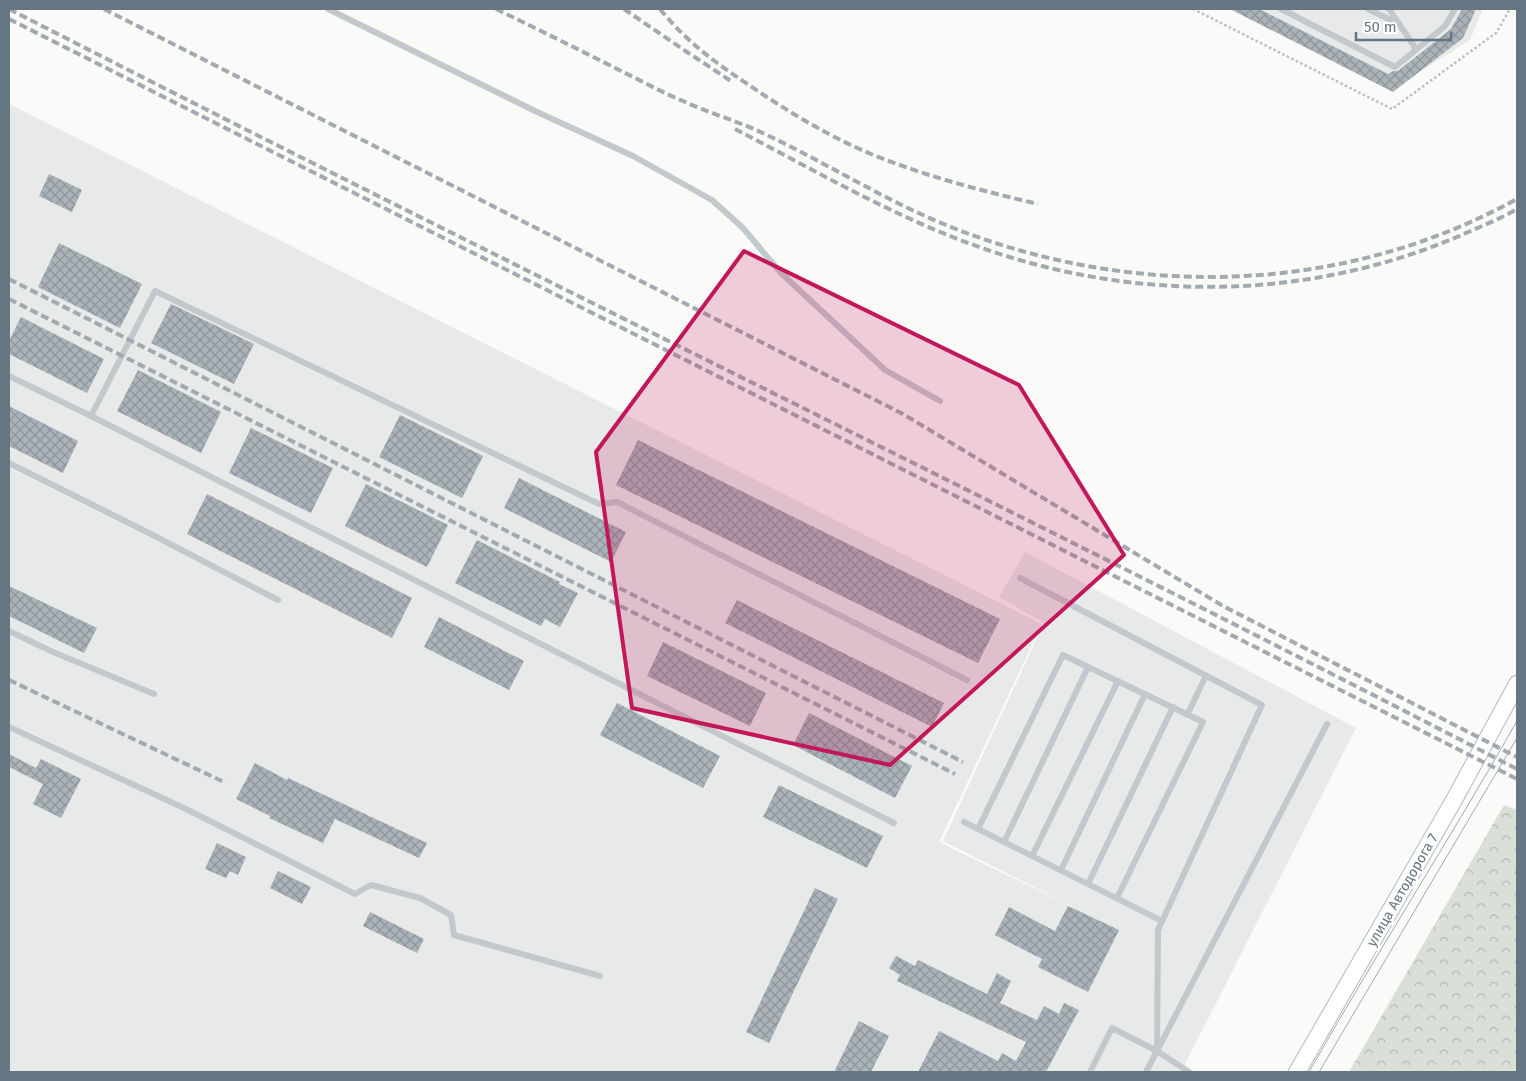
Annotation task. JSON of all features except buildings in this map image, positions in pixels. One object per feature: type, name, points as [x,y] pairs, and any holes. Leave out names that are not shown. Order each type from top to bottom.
[{"type":"street","name":"улица Автодорога 7","points":[[1297,1072],[1454,800],[1517,684]]},
{"type":"lane","points":[[328,9],[535,111],[634,156],[712,200],[743,228],[780,272],[885,370],[940,401]]},
{"type":"lane","points":[[1281,9],[1395,66],[1445,26],[1456,9]]},
{"type":"lane","points":[[1368,9],[1399,24]]},
{"type":"lane","points":[[1389,9],[1416,49]]},
{"type":"lane","points":[[91,416],[155,291],[598,504],[618,502],[967,680]]},
{"type":"lane","points":[[9,376],[894,823]]},
{"type":"lane","points":[[9,463],[278,600]]},
{"type":"lane","points":[[1020,578],[1262,705],[1158,930],[1157,1051]]},
{"type":"lane","points":[[9,631],[53,652],[154,694]]},
{"type":"lane","points":[[978,829],[1063,655],[1173,707],[1203,722],[1116,898]]},
{"type":"lane","points":[[1004,842],[1088,667]]},
{"type":"lane","points":[[1188,715],[1206,676]]},
{"type":"lane","points":[[1032,856],[1118,681]]},
{"type":"lane","points":[[1061,870],[1145,694]]},
{"type":"lane","points":[[1088,884],[1173,707]]},
{"type":"lane","points":[[1146,1072],[1327,724]]},
{"type":"lane","points":[[9,727],[186,809],[355,894],[371,885],[420,898],[451,915],[454,935],[600,976]]},
{"type":"lane","points":[[964,822],[1162,921]]},
{"type":"lane","points":[[1090,1072],[1112,1028],[1157,1051],[1189,1072]]},
{"type":"highlighted area","points":[[744,251],[1019,385],[1124,555],[890,765],[632,708],[596,452]]},
{"type":"shaded area","points":[[1233,9],[1483,9],[1470,40],[1391,90]]},
{"type":"shaded area","points":[[9,104],[1042,624],[939,842],[1083,912],[943,841],[1044,623],[999,597],[1025,552],[1356,728],[1181,1072],[9,1072]]},
{"type":"green space","points":[[1504,805],[1517,810],[1517,1072],[1349,1072]]},
{"type":"tram line","points":[[1309,1072],[1517,721]]},
{"type":"tram line","points":[[1319,1072],[1517,738]]},
{"type":"railway","points":[[9,9],[386,200],[1141,577],[1517,769]]},
{"type":"railway","points":[[104,9],[903,414],[1223,606],[1517,757]]},
{"type":"railway","points":[[496,9],[667,94],[769,136],[932,219],[1026,252],[1097,268],[1168,276],[1240,276],[1312,269],[1382,254],[1451,230],[1517,199]]},
{"type":"railway","points":[[624,9],[731,81]]},
{"type":"railway","points":[[660,9],[690,41],[724,68],[793,114],[839,139],[891,162],[933,176],[1038,204]]},
{"type":"railway","points":[[9,19],[1517,779]]},
{"type":"railway","points":[[735,129],[887,208],[982,248],[1040,266],[1100,278],[1160,285],[1220,287],[1281,283],[1340,273],[1399,258],[1457,237],[1517,209]]},
{"type":"railway","points":[[9,279],[963,762]]},
{"type":"railway","points":[[9,299],[955,774]]},
{"type":"railway","points":[[9,680],[226,783]]}]
